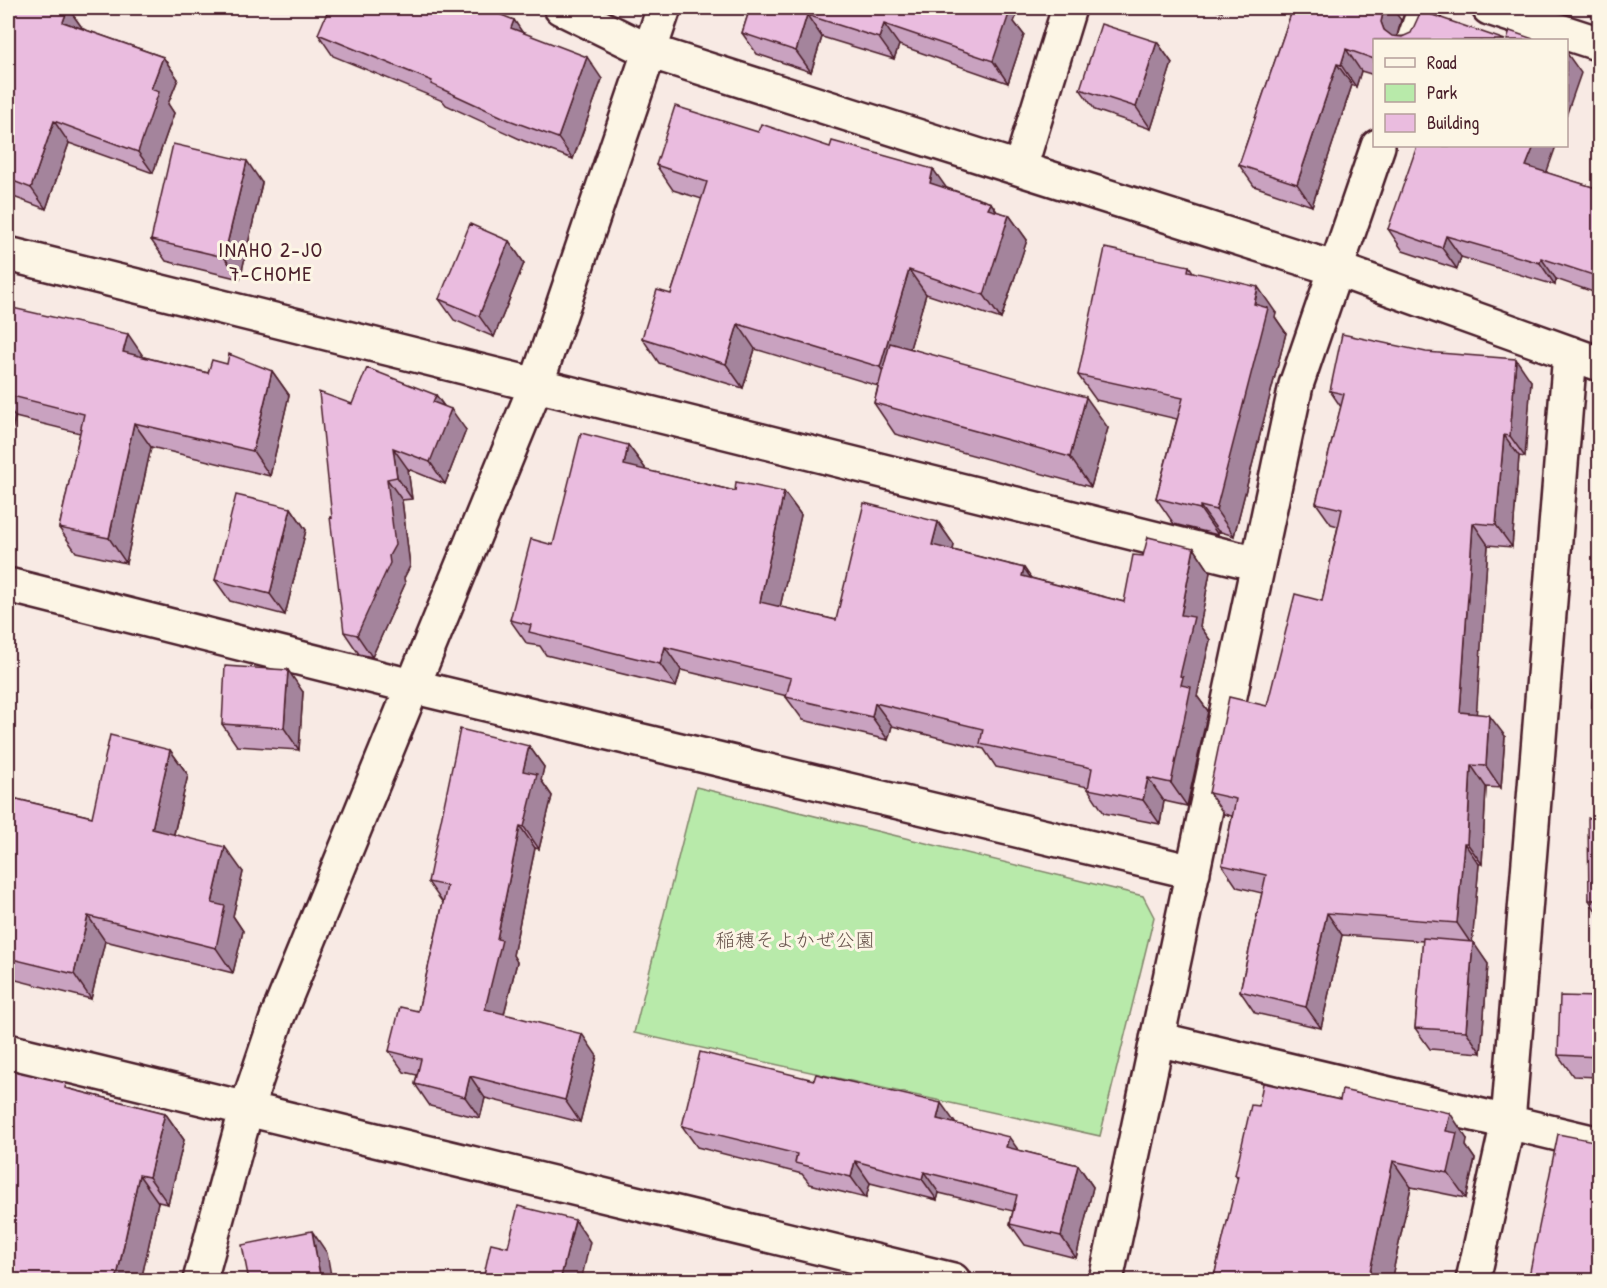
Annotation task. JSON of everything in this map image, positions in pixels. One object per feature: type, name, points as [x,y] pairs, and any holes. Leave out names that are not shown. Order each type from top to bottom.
[{"type":"street","points":[[561,8],[649,51],[1336,268],[1585,358],[1508,1122],[1473,1281]]},
{"type":"street","points":[[200,1281],[247,1107],[277,1018],[536,385],[664,8]]},
{"type":"street","points":[[1020,168],[1069,8]]},
{"type":"street","points":[[1414,39],[1425,8]]},
{"type":"street","points":[[1490,8],[1599,44]]},
{"type":"street","points":[[1106,1281],[1296,385],[1378,147]]},
{"type":"street","points":[[8,254],[1258,564]]},
{"type":"street","points":[[8,585],[411,686],[1192,872]]},
{"type":"street","points":[[1157,1039],[1599,1144]]},
{"type":"street","points":[[8,1051],[247,1107],[953,1281]]},
{"type":"green space","name":"稲穂そよかぜ公園","points":[[696,787],[1143,896],[1154,917],[1100,1136],[634,1033]]},
{"type":"building","points":[[8,8],[68,8],[63,22],[163,57],[151,89],[159,92],[138,152],[54,121],[31,188],[8,179]]},
{"type":"building","points":[[329,8],[444,8],[461,14],[463,8],[484,8],[514,20],[511,28],[587,57],[558,138],[509,120],[431,84],[432,81],[318,34]]},
{"type":"building","points":[[750,8],[997,8],[996,10],[1009,14],[993,61],[884,24],[879,38],[807,15],[796,51],[742,33]]},
{"type":"building","points":[[1293,8],[1384,8],[1381,22],[1384,30],[1392,36],[1402,37],[1411,33],[1421,11],[1502,39],[1373,39],[1373,59],[1346,49],[1341,65],[1337,64],[1297,184],[1239,165]]},
{"type":"building","points":[[1101,24],[1157,42],[1136,107],[1080,89]]},
{"type":"building","points":[[1510,31],[1533,39],[1507,39]]},
{"type":"building","points":[[675,106],[758,132],[761,124],[830,147],[832,141],[933,169],[930,183],[991,203],[988,209],[1009,215],[984,295],[909,270],[880,367],[738,324],[726,364],[642,338],[657,290],[671,294],[707,182],[656,165]]},
{"type":"building","points":[[173,144],[247,161],[224,257],[151,240]]},
{"type":"building","points":[[1417,147],[1534,147],[1526,166],[1599,189],[1599,277],[1541,258],[1540,263],[1446,236],[1442,248],[1388,229]]},
{"type":"building","points":[[470,224],[509,241],[479,316],[439,299]]},
{"type":"building","points":[[1105,248],[1189,266],[1188,271],[1258,287],[1254,304],[1268,308],[1216,510],[1200,506],[1200,509],[1156,498],[1183,398],[1078,375]]},
{"type":"building","points":[[8,307],[128,334],[123,352],[208,373],[212,360],[227,364],[229,354],[272,371],[253,451],[134,423],[109,538],[59,528],[84,414],[8,395]]},
{"type":"building","points":[[1342,334],[1426,352],[1516,359],[1510,436],[1504,435],[1496,525],[1473,523],[1460,712],[1489,715],[1486,766],[1471,765],[1467,843],[1464,843],[1457,923],[1327,913],[1306,1007],[1240,991],[1266,875],[1222,865],[1236,799],[1209,793],[1229,697],[1267,706],[1295,594],[1322,601],[1342,509],[1316,503],[1344,394],[1330,391]]},
{"type":"building","points":[[890,343],[1086,397],[1070,457],[874,403]]},
{"type":"building","points":[[367,368],[436,395],[433,402],[451,409],[430,462],[393,448],[397,477],[387,479],[395,545],[389,556],[390,563],[357,635],[344,632],[330,517],[332,518],[319,392],[352,404]]},
{"type":"building","points":[[581,433],[628,445],[624,465],[735,491],[736,482],[784,492],[760,602],[836,620],[864,503],[938,522],[932,545],[1024,568],[1022,576],[1124,602],[1133,555],[1143,556],[1148,537],[1194,548],[1181,615],[1194,617],[1180,676],[1183,677],[1181,685],[1191,687],[1171,783],[1148,778],[1143,800],[1088,789],[1092,768],[980,744],[983,729],[875,703],[872,717],[786,697],[791,678],[665,647],[660,664],[529,632],[531,625],[510,620],[531,539],[553,545]]},
{"type":"building","points":[[236,495],[291,508],[270,594],[215,580]]},
{"type":"building","points":[[1599,582],[1599,708],[1592,707]]},
{"type":"building","points":[[225,666],[288,670],[284,728],[222,724]]},
{"type":"building","points":[[460,729],[529,746],[523,771],[537,774],[524,827],[520,826],[497,939],[502,940],[485,1009],[582,1034],[565,1100],[470,1076],[465,1097],[415,1084],[421,1059],[389,1051],[400,1007],[418,1011],[447,886],[428,882]]},
{"type":"building","points":[[110,735],[170,750],[152,829],[225,847],[212,903],[225,906],[216,948],[88,916],[74,974],[8,958],[8,797],[92,817]]},
{"type":"building","points":[[1599,817],[1599,900],[1589,900],[1588,818]]},
{"type":"building","points":[[1423,938],[1473,942],[1466,1031],[1415,1028]]},
{"type":"building","points":[[1560,996],[1599,997],[1599,1057],[1558,1055]]},
{"type":"building","points":[[700,1052],[814,1080],[816,1074],[941,1103],[937,1119],[1009,1137],[1006,1147],[1078,1165],[1061,1236],[1010,1224],[1017,1195],[924,1172],[922,1179],[855,1161],[851,1177],[795,1163],[797,1154],[682,1126]]},
{"type":"building","points":[[8,1070],[66,1083],[65,1088],[165,1113],[149,1177],[139,1175],[116,1281],[8,1281]]},
{"type":"building","points":[[1263,1083],[1340,1100],[1342,1090],[1450,1113],[1446,1131],[1457,1133],[1448,1173],[1393,1161],[1368,1281],[1213,1281],[1238,1176],[1235,1175],[1251,1105],[1259,1106]]},
{"type":"building","points":[[1558,1134],[1599,1142],[1599,1281],[1528,1281]]},
{"type":"building","points":[[518,1206],[575,1220],[560,1281],[487,1281],[483,1279],[491,1243],[508,1247]]},
{"type":"building","points":[[312,1231],[321,1281],[249,1281],[242,1245]]},
{"type":"district","name":"INAHO 2-JO 7-CHOME","points":[[271,262]]}]
